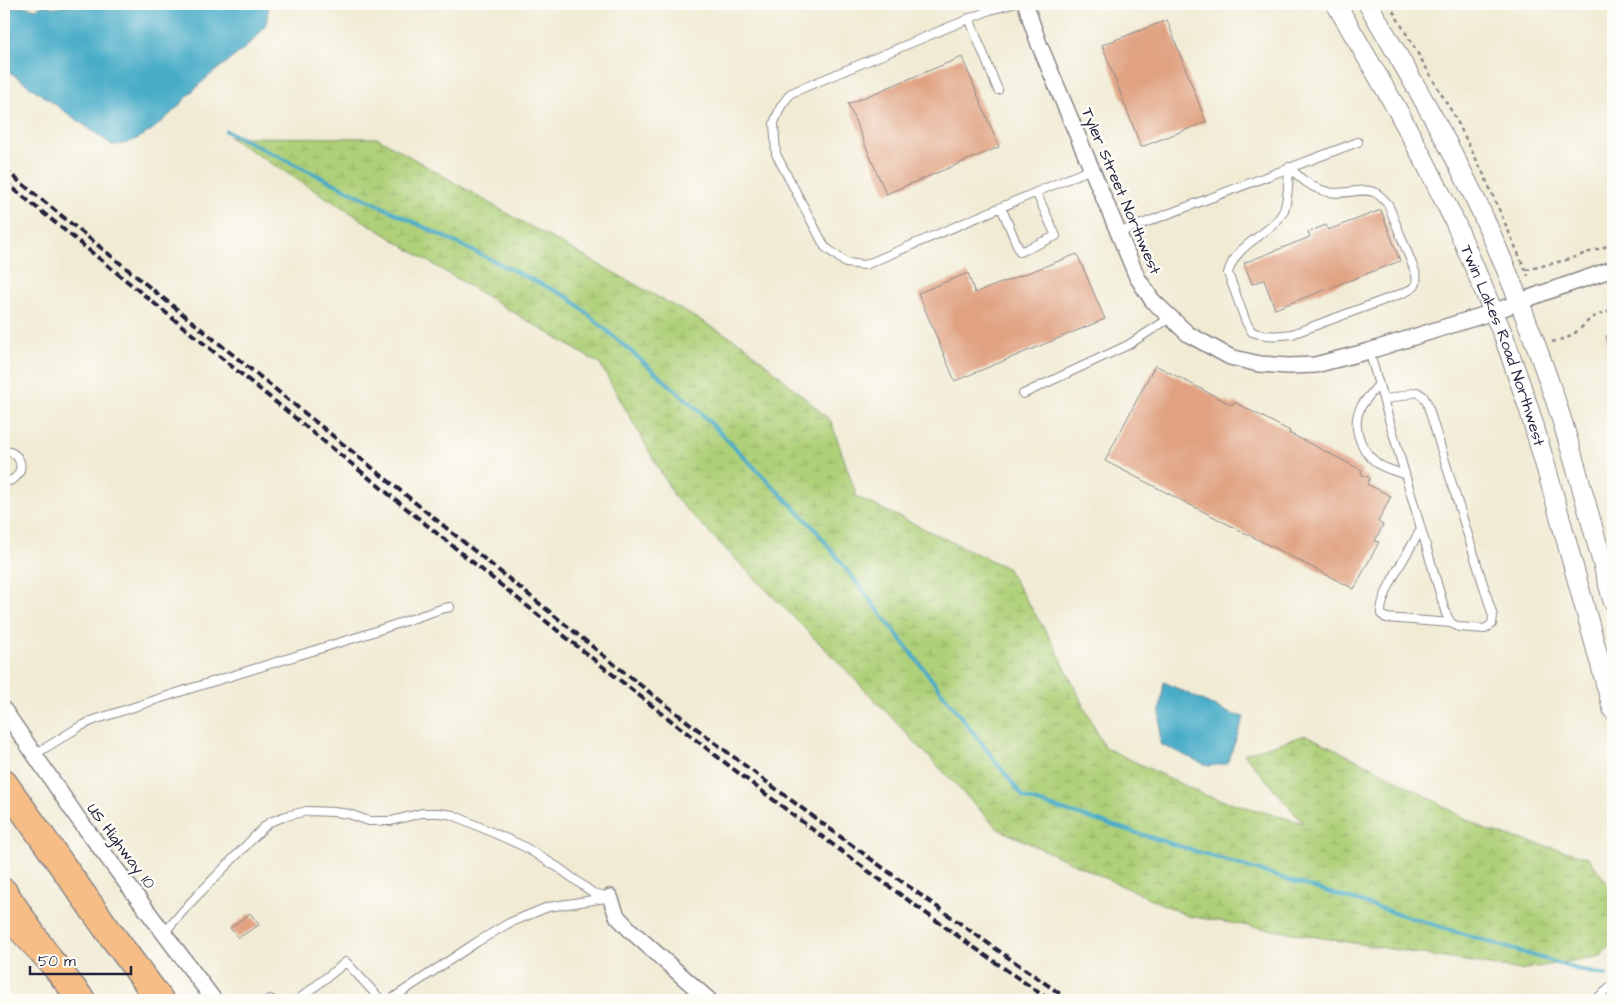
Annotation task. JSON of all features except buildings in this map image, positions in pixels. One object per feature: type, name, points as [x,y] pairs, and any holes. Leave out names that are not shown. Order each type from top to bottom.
[{"type":"highway","points":[[4,784],[160,1000]]},
{"type":"highway","points":[[4,892],[46,955]]},
{"type":"highway","points":[[4,910],[46,955],[82,1000]]},
{"type":"street","name":"Tyler Street Northwest","points":[[1026,4],[1039,44],[1138,277],[1152,300],[1188,334],[1230,357],[1258,364],[1288,366],[1315,364],[1369,351],[1493,312],[1613,269]]},
{"type":"street","name":"Twin Lakes Road Northwest","points":[[1368,4],[1452,152],[1480,210],[1519,302],[1557,407],[1613,601]]},
{"type":"street","name":"Twin Lakes Road Northwest","points":[[1340,7],[1398,111],[1455,222],[1504,337],[1529,409],[1613,710]]},
{"type":"street","name":"US Highway 10","points":[[4,710],[77,817],[214,1000]]},
{"type":"street","points":[[610,897],[618,916],[630,930],[709,1000]]},
{"type":"lane","points":[[1012,4],[969,18],[791,93],[781,106],[774,123],[776,154],[826,247],[846,263],[865,265],[1092,169]]},
{"type":"lane","points":[[969,18],[998,90]]},
{"type":"lane","points":[[1118,232],[1358,142]]},
{"type":"lane","points":[[1289,167],[1303,181],[1330,193],[1348,193],[1364,190],[1375,192],[1381,196],[1388,204],[1416,274],[1418,282],[1414,288],[1292,334],[1281,336],[1252,332],[1246,322],[1228,273],[1230,264],[1251,240],[1270,226],[1283,212],[1287,200],[1289,167]]},
{"type":"lane","points":[[1001,207],[1020,252],[1056,236],[1036,192]]},
{"type":"lane","points":[[1023,394],[1128,345],[1170,318]]},
{"type":"lane","points":[[1369,351],[1446,614],[1451,623]]},
{"type":"lane","points":[[1379,384],[1361,406],[1357,417],[1356,430],[1360,442],[1378,464],[1405,475]]},
{"type":"lane","points":[[1384,400],[1417,392],[1423,396],[1427,403],[1493,616],[1492,624],[1485,629],[1460,627],[1451,623],[1386,618],[1380,614],[1380,606],[1385,594],[1421,529]]},
{"type":"lane","points":[[4,451],[12,452],[18,457],[21,468],[12,481],[4,482]]},
{"type":"lane","points":[[34,755],[79,727],[94,720],[364,635],[445,607],[450,608]]},
{"type":"lane","points":[[164,933],[190,903],[270,822],[307,811],[349,814],[369,821],[392,821],[422,813],[453,815],[523,846],[559,868],[593,893],[610,897]]},
{"type":"lane","points":[[390,1000],[402,997],[476,942],[509,923],[548,907],[610,897]]},
{"type":"lane","points":[[298,1000],[346,962],[381,1000]]},
{"type":"lane","points":[[1595,1000],[1613,985]]},
{"type":"lane","points":[[268,1000],[270,998],[272,1000]]},
{"type":"path","points":[[1528,276],[1526,270],[1566,260],[1613,244]]},
{"type":"path","points":[[1552,342],[1569,337],[1591,318],[1613,309]]},
{"type":"green space","points":[[229,137],[378,138],[524,223],[743,344],[831,421],[857,497],[1007,568],[1054,645],[1104,747],[1204,795],[1303,823],[1244,754],[1306,735],[1386,774],[1488,831],[1588,857],[1613,891],[1613,939],[1601,956],[1520,970],[1188,916],[998,829],[846,670],[676,499],[600,364],[439,268]]},
{"type":"water","points":[[68,4],[268,4],[268,16],[262,31],[255,39],[201,83],[160,124],[136,139],[112,145],[4,68],[4,11],[20,7],[36,9],[44,5],[56,8]]},
{"type":"water","points":[[1164,682],[1231,714],[1244,717],[1227,764],[1208,766],[1160,744],[1160,709]]},
{"type":"waterway","points":[[226,131],[568,297],[695,407],[815,529],[1024,798],[1583,971],[1606,975]]},
{"type":"railway","points":[[4,169],[625,673],[845,840],[1069,1000]]},
{"type":"railway","points":[[4,181],[439,535],[664,715],[893,889],[1050,1000]]}]
